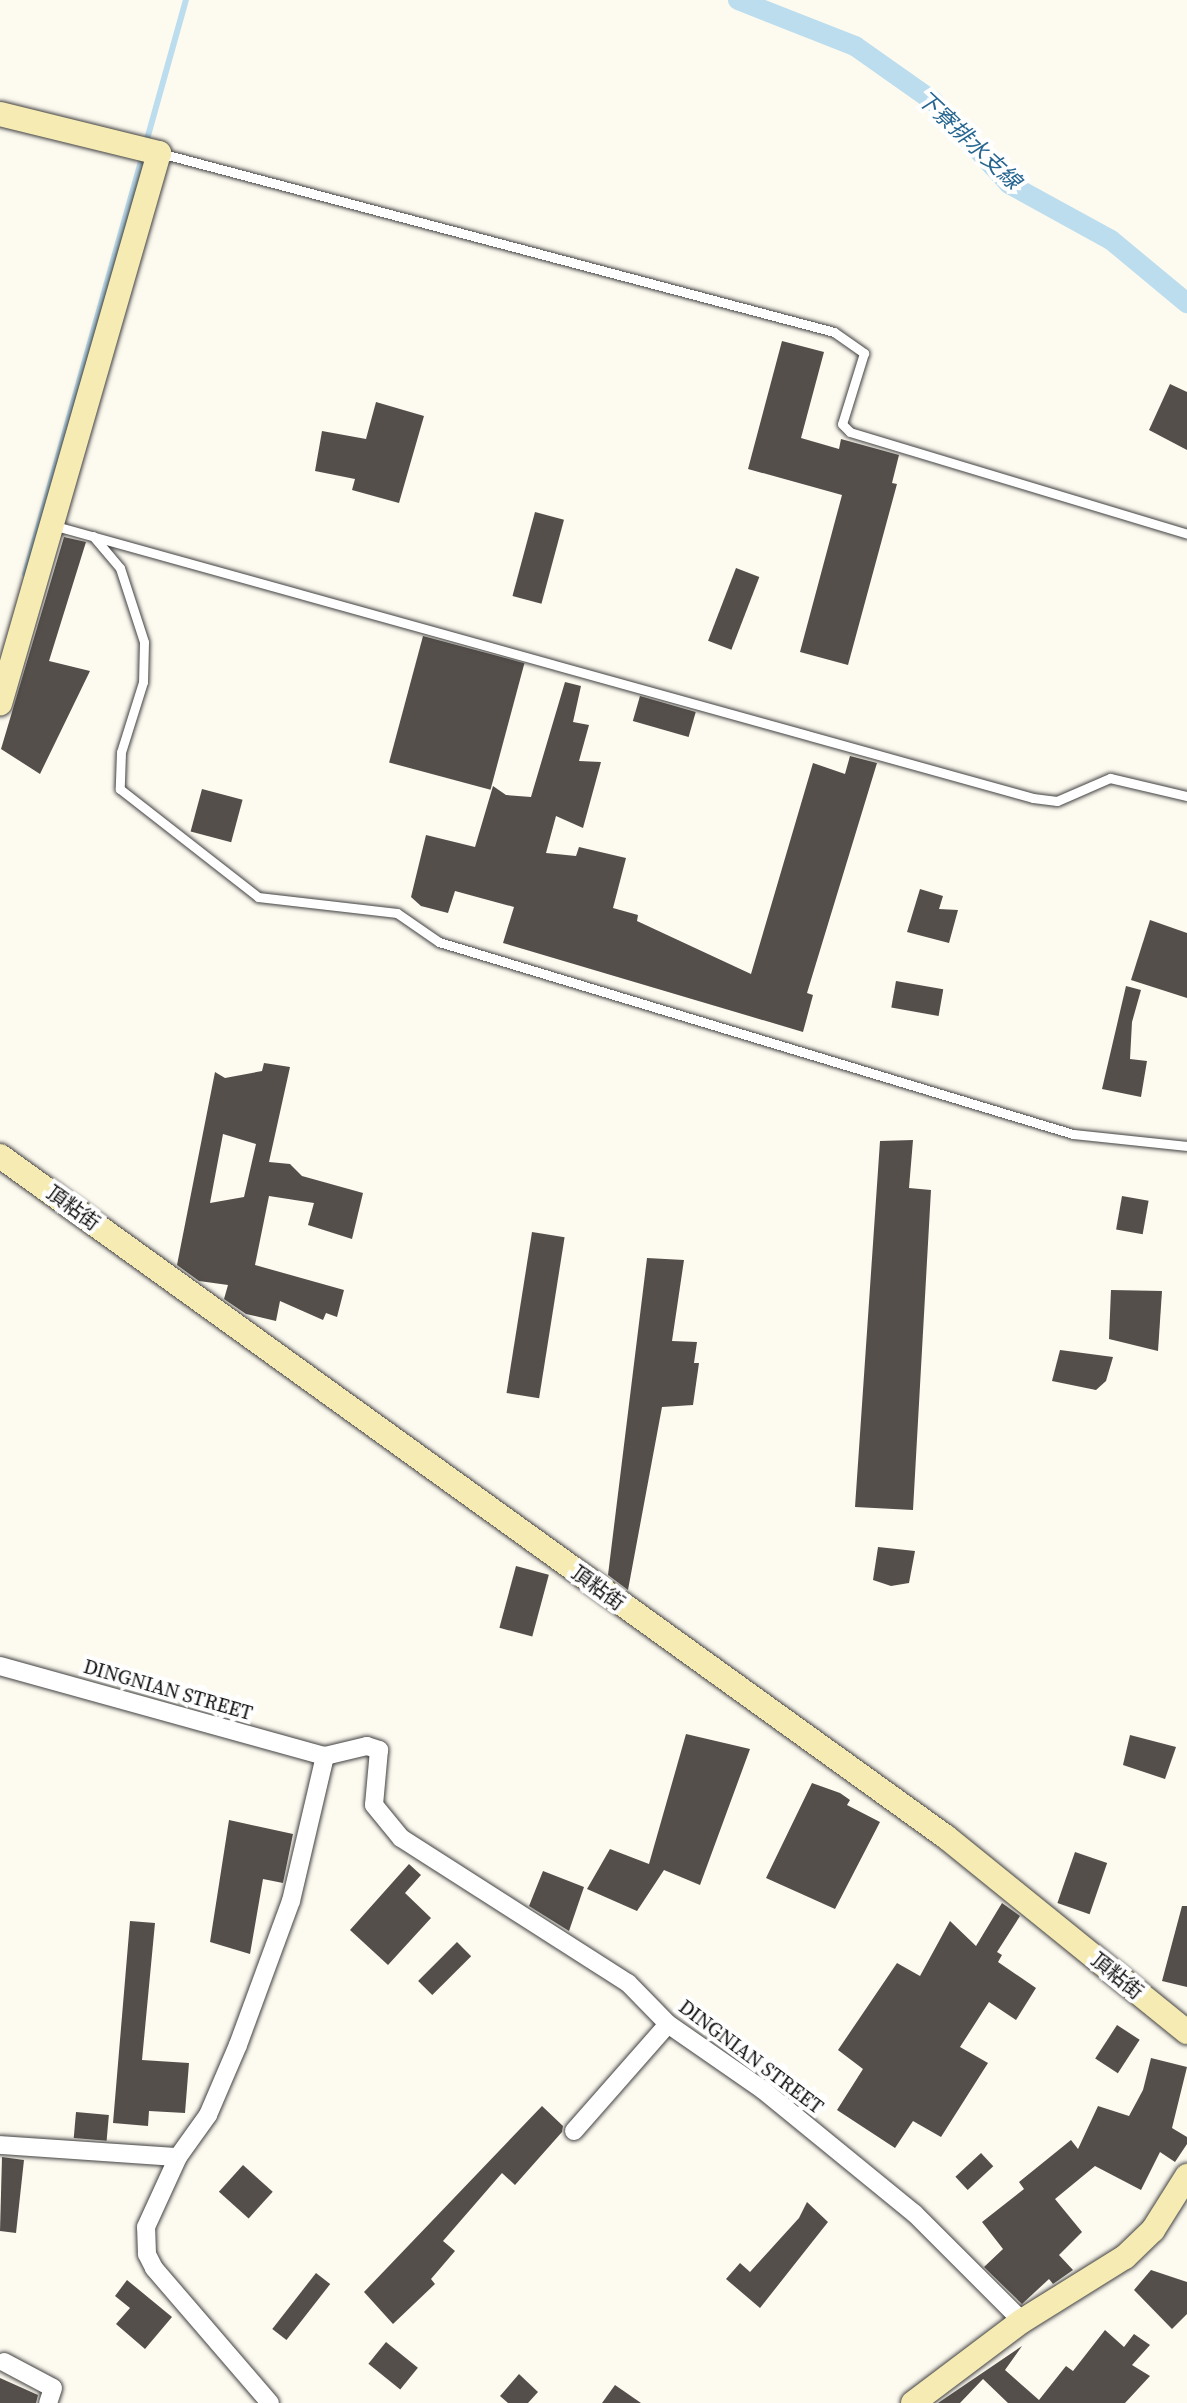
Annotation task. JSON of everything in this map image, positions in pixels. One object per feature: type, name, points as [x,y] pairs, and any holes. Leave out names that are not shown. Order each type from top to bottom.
[{"type":"street","points":[[0,114],[149,151],[0,704]]},
{"type":"street","name":"頂粘街","points":[[0,1156],[946,1837],[1187,2032]]},
{"type":"street","name":"DINGNIAN STREET","points":[[0,1666],[325,1756],[345,1748],[379,1750],[374,1805],[386,1824],[628,1983],[668,2024],[763,2090],[914,2213],[1022,2321]]},
{"type":"street","points":[[270,2403],[147,2254],[146,2227],[178,2157],[208,2115],[291,1901],[325,1756]]},
{"type":"street","points":[[574,2131],[668,2024]]},
{"type":"street","points":[[0,2145],[178,2157]]},
{"type":"street","points":[[913,2403],[1022,2321],[1125,2257],[1153,2230],[1187,2176]]},
{"type":"street","points":[[4,2362],[53,2388],[48,2403]]},
{"type":"lane","points":[[149,151],[834,332],[864,353],[842,424],[850,432],[1187,534]]},
{"type":"lane","points":[[50,524],[1033,798],[1057,801],[1110,778],[1187,796]]},
{"type":"lane","points":[[93,536],[120,568],[144,642],[143,682],[121,752],[120,789],[258,897],[397,913],[439,942],[1073,1134],[1187,1146]]},
{"type":"building","points":[[782,341],[824,352],[801,438],[839,449],[841,439],[899,455],[892,483],[897,484],[848,665],[800,652],[842,495],[748,469]]},
{"type":"building","points":[[1170,384],[1187,392],[1187,450],[1149,430]]},
{"type":"building","points":[[376,402],[424,416],[399,503],[352,490],[355,479],[315,471],[322,431],[366,439]]},
{"type":"building","points":[[535,512],[564,520],[541,604],[512,596]]},
{"type":"building","points":[[64,537],[86,542],[49,661],[90,671],[40,774],[1,749]]},
{"type":"building","points":[[736,568],[759,577],[731,650],[708,641]]},
{"type":"building","points":[[423,636],[524,663],[491,790],[389,763]]},
{"type":"building","points":[[565,682],[581,686],[573,722],[589,725],[579,761],[601,762],[583,828],[556,816],[546,853],[576,856],[579,847],[626,858],[613,908],[638,915],[637,921],[751,974],[813,763],[845,774],[850,756],[877,763],[807,993],[813,995],[803,1032],[503,943],[514,907],[455,891],[448,913],[421,906],[411,897],[426,835],[475,847],[493,786],[506,795],[531,797]]},
{"type":"building","points":[[640,696],[696,712],[689,737],[633,721]]},
{"type":"building","points":[[202,789],[243,800],[231,842],[191,832]]},
{"type":"building","points":[[920,889],[943,896],[939,909],[958,910],[949,943],[907,932]]},
{"type":"building","points":[[1150,920],[1187,933],[1187,998],[1131,980]]},
{"type":"building","points":[[896,981],[943,989],[939,1016],[891,1008]]},
{"type":"building","points":[[1126,986],[1141,990],[1132,1022],[1130,1059],[1147,1061],[1141,1097],[1102,1089]]},
{"type":"building","points":[[264,1063],[290,1067],[269,1162],[290,1164],[302,1176],[363,1193],[352,1239],[308,1225],[314,1203],[269,1196],[255,1265],[344,1290],[337,1317],[326,1313],[323,1320],[280,1301],[276,1321],[246,1314],[224,1299],[228,1285],[199,1281],[177,1265],[215,1072],[225,1078],[262,1071]],"holes":[[[223,1134],[256,1144],[244,1197],[210,1203]]]},
{"type":"building","points":[[913,1140],[909,1188],[931,1190],[913,1510],[855,1507],[880,1141]]},
{"type":"building","points":[[1122,1196],[1149,1201],[1143,1234],[1116,1229]]},
{"type":"building","points":[[532,1232],[565,1237],[539,1398],[507,1393]]},
{"type":"building","points":[[647,1258],[684,1260],[672,1341],[697,1342],[694,1363],[699,1363],[693,1405],[662,1407],[628,1590],[608,1575]]},
{"type":"building","points":[[1111,1290],[1162,1291],[1158,1351],[1109,1339]]},
{"type":"building","points":[[1060,1350],[1113,1357],[1106,1381],[1096,1390],[1052,1381]]},
{"type":"building","points":[[878,1547],[915,1551],[909,1583],[891,1586],[873,1580]]},
{"type":"building","points":[[516,1566],[549,1575],[532,1637],[499,1628]]},
{"type":"building","points":[[686,1734],[750,1749],[700,1885],[664,1870],[637,1911],[587,1889],[610,1849],[649,1864]]},
{"type":"building","points":[[1130,1735],[1176,1747],[1165,1779],[1123,1765]]},
{"type":"building","points":[[812,1783],[840,1793],[850,1800],[847,1805],[880,1822],[835,1909],[766,1878]]},
{"type":"building","points":[[229,1820],[293,1834],[283,1883],[263,1879],[250,1954],[210,1942]]},
{"type":"building","points":[[1075,1852],[1107,1863],[1090,1914],[1057,1903]]},
{"type":"building","points":[[409,1864],[421,1875],[405,1893],[431,1918],[388,1965],[350,1930]]},
{"type":"building","points":[[543,1871],[584,1887],[569,1931],[529,1906]]},
{"type":"building","points":[[1002,1903],[1020,1916],[997,1952],[1002,1955],[998,1962],[1036,1988],[1016,2020],[989,2002],[960,2047],[988,2063],[941,2137],[913,2121],[895,2148],[837,2110],[863,2069],[838,2050],[897,1963],[920,1976],[950,1921],[976,1946]]},
{"type":"building","points":[[1182,1906],[1187,1906],[1187,1987],[1162,1981]]},
{"type":"building","points":[[130,1921],[155,1923],[142,2060],[189,2063],[185,2113],[149,2111],[148,2126],[113,2123]]},
{"type":"building","points":[[457,1942],[471,1956],[432,1995],[418,1981]]},
{"type":"building","points":[[1117,2025],[1140,2040],[1118,2073],[1095,2059]]},
{"type":"building","points":[[1151,2058],[1187,2067],[1172,2128],[1187,2137],[1187,2144],[1175,2162],[1160,2152],[1141,2190],[1095,2166],[1055,2199],[1082,2232],[1059,2255],[1073,2270],[1053,2284],[1049,2279],[1022,2304],[984,2267],[1003,2249],[982,2222],[1024,2189],[1019,2182],[1071,2140],[1078,2149],[1098,2106],[1129,2116],[1143,2090]]},
{"type":"building","points":[[542,2106],[563,2126],[562,2132],[515,2185],[502,2173],[443,2241],[455,2251],[431,2279],[435,2284],[393,2324],[364,2292]]},
{"type":"building","points":[[76,2112],[109,2115],[107,2141],[74,2138]]},
{"type":"building","points":[[981,2153],[993,2166],[968,2190],[955,2177]]},
{"type":"building","points":[[2,2157],[24,2160],[16,2233],[0,2231]]},
{"type":"building","points":[[243,2165],[273,2192],[249,2219],[219,2192]]},
{"type":"building","points":[[807,2202],[828,2222],[760,2308],[726,2279],[740,2263],[750,2272],[799,2218]]},
{"type":"building","points":[[1151,2270],[1187,2282],[1187,2314],[1172,2329],[1134,2290]]},
{"type":"building","points":[[316,2273],[330,2284],[286,2340],[272,2329]]},
{"type":"building","points":[[127,2280],[172,2317],[145,2349],[116,2324],[130,2308],[115,2296]]},
{"type":"building","points":[[1105,2330],[1124,2347],[1134,2334],[1150,2345],[1132,2365],[1150,2376],[1125,2403],[1008,2403],[983,2379],[960,2403],[938,2403],[1022,2346],[1005,2370],[1039,2400],[1066,2366],[1073,2371]]},
{"type":"building","points":[[386,2342],[418,2368],[400,2390],[368,2364]]},
{"type":"building","points":[[519,2374],[538,2392],[528,2403],[508,2403],[500,2396]]},
{"type":"building","points":[[0,2378],[38,2395],[36,2403],[0,2403]]},
{"type":"building","points":[[615,2385],[641,2403],[602,2403]]},
{"type":"waterway","points":[[146,143],[186,0]]},
{"type":"waterway","name":"下寮排水支線","points":[[738,0],[855,46],[933,101],[1009,184],[1111,240],[1187,303]]},
{"type":"waterway","points":[[25,574],[143,154]]}]
